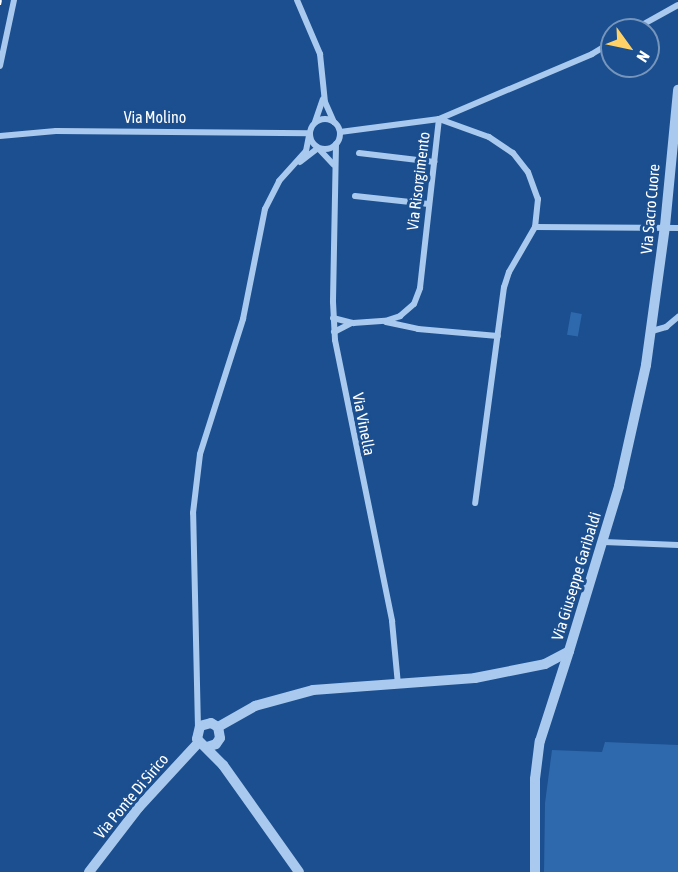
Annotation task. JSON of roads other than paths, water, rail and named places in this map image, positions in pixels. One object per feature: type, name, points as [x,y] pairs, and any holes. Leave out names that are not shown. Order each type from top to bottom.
[{"type":"street","points":[[0,66],[14,0]]},
{"type":"street","points":[[290,169],[318,148],[328,149],[336,144],[340,132],[324,96],[320,54],[297,0]]},
{"type":"street","points":[[654,18],[678,4]]},
{"type":"street","points":[[340,132],[439,119],[600,49]]},
{"type":"street","name":"Via Sacro Cuore","points":[[652,331],[665,226],[672,197],[678,90]]},
{"type":"street","points":[[299,872],[223,765],[203,744],[198,729],[193,513],[200,453],[243,319],[265,209],[275,188],[306,151],[309,135],[324,96]]},
{"type":"street","points":[[315,122],[324,119],[334,122]]},
{"type":"street","name":"Via Risorgimento","points":[[353,323],[385,321],[408,310],[418,297],[439,119],[489,137],[502,144],[522,162],[538,199],[535,227],[508,275],[475,503]]},
{"type":"street","name":"Via Molino","points":[[0,136],[56,131],[309,135]]},
{"type":"street","points":[[309,135],[334,166]]},
{"type":"street","name":"Via Vinella","points":[[336,144],[334,332],[392,621],[398,684]]},
{"type":"street","points":[[359,153],[434,162]]},
{"type":"street","points":[[355,196],[429,204]]},
{"type":"street","points":[[535,227],[665,226],[678,228]]},
{"type":"street","points":[[652,331],[666,327],[678,317]]},
{"type":"street","points":[[333,318],[353,323]]},
{"type":"street","points":[[385,321],[417,329],[498,336]]},
{"type":"street","points":[[334,332],[353,323]]},
{"type":"street","name":"Via Giuseppe Garibaldi","points":[[217,729],[255,706],[272,700],[338,687],[438,683],[512,672],[545,663],[569,651],[604,542],[632,432],[652,331]]},
{"type":"street","points":[[604,542],[678,545]]},
{"type":"street","points":[[535,872],[537,760],[540,741],[569,651]]},
{"type":"street","points":[[199,704],[217,729],[223,765]]},
{"type":"street","points":[[198,729],[203,724],[217,729]]},
{"type":"street","name":"Via Ponte Di Sirico","points":[[88,872],[139,807],[203,744],[216,744],[217,729]]},
{"type":"railway","points":[[0,5],[1,0]]}]
